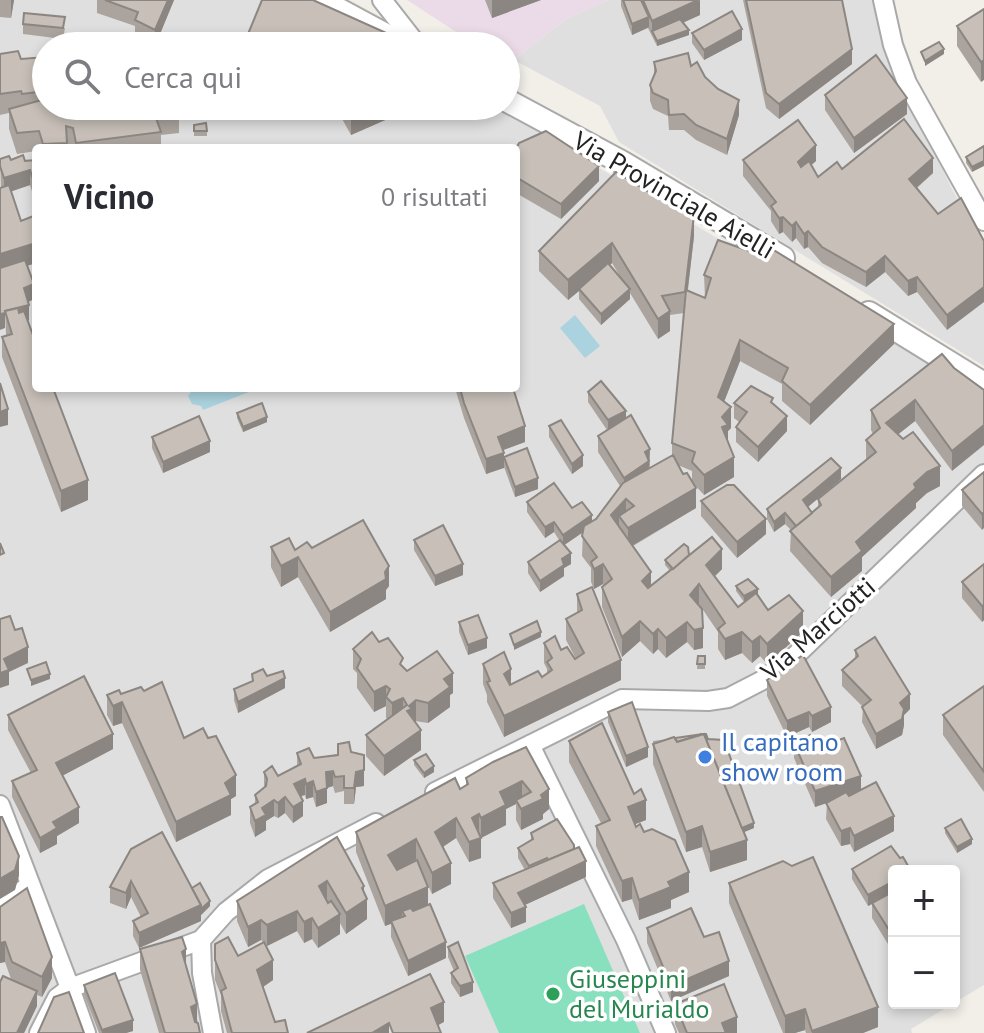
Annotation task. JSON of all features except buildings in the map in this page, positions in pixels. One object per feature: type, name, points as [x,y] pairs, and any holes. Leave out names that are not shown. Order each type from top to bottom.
[{"type":"street","points":[[315,0],[380,32]]},
{"type":"street","points":[[382,0],[407,32]]},
{"type":"street","points":[[883,0],[893,45],[907,83],[983,215]]},
{"type":"street","name":"Via Provinciale Aielli","points":[[520,108],[623,163],[796,266]]},
{"type":"street","points":[[847,298],[984,384]]},
{"type":"street","name":"Via Marciotti","points":[[418,801],[622,699],[708,701],[728,698],[761,681],[792,659],[984,474]]},
{"type":"street","points":[[530,745],[620,927],[666,1033]]},
{"type":"street","points":[[0,805],[86,1033]]},
{"type":"street","points":[[39,1033],[57,998],[70,988],[201,940],[226,912],[268,879],[391,815]]},
{"type":"street","points":[[0,907],[30,885]]},
{"type":"street","points":[[201,940],[202,973],[213,1033]]},
{"type":"shaded area","points":[[0,0],[273,0],[347,32],[32,32],[32,120],[519,120],[984,397],[984,985],[960,999],[960,865],[888,865],[888,1009],[944,1009],[911,1029],[912,1033],[0,1033]]},
{"type":"shaded area","points":[[407,0],[608,0],[566,19],[520,55],[520,32],[456,32]]},
{"type":"shaded area","points":[[608,0],[874,0],[886,54],[984,248],[984,366],[619,142],[600,106],[520,63],[520,55],[566,19]]},
{"type":"green space","name":"Giuseppini del Murialdo","points":[[584,904],[640,1033],[499,1033],[465,956]]},
{"type":"water","points":[[575,315],[600,346],[585,358],[560,328]]},
{"type":"water","points":[[191,392],[249,392],[203,410],[201,406],[192,404],[188,396]]},
{"type":"place","name":"Il capitano show room","points":[[705,757]]},
{"type":"place","name":"Giuseppini del Murialdo","points":[[553,994]]}]
